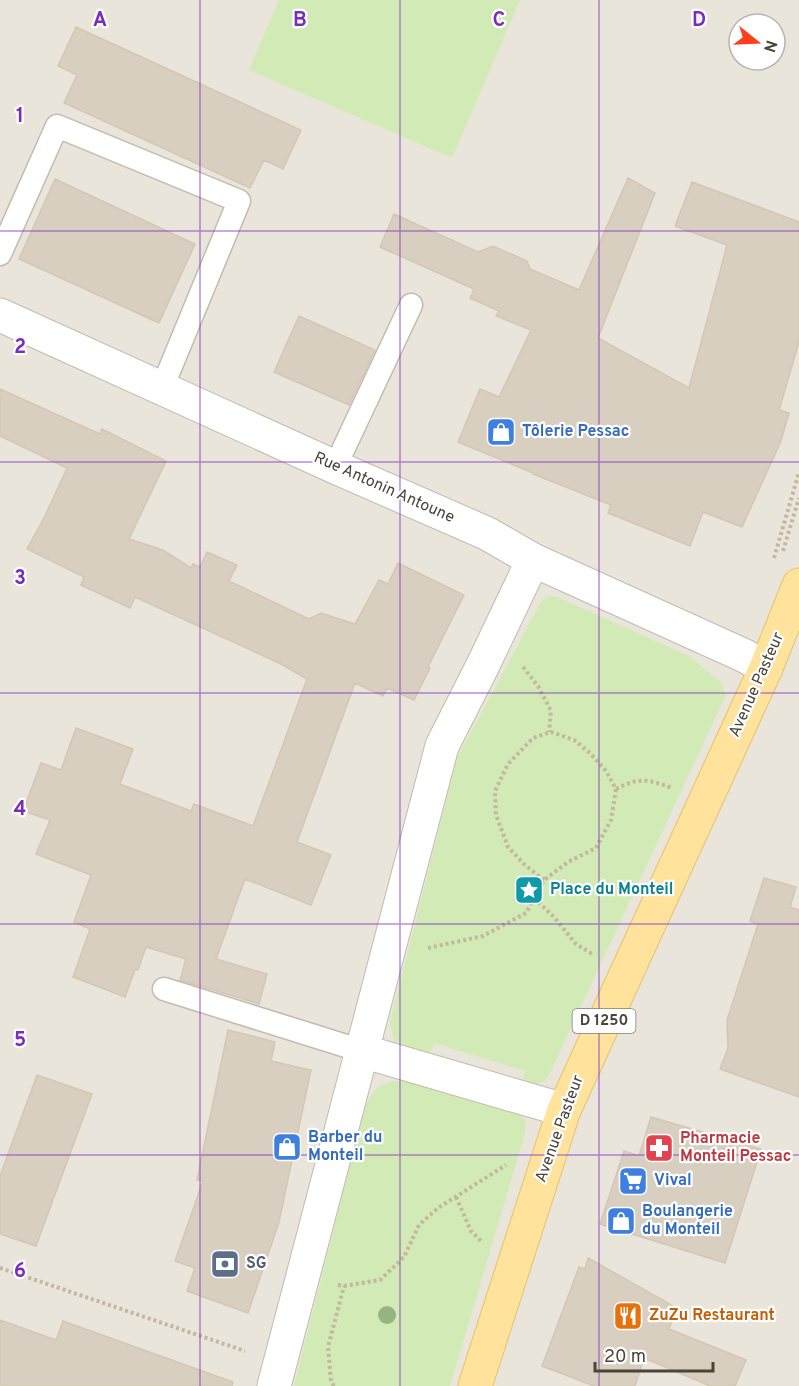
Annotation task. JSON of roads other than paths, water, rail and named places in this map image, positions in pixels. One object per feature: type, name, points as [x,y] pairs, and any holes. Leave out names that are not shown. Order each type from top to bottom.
[{"type":"main road","name":"Avenue Pasteur","points":[[476,1386],[564,1110],[766,668],[799,585]]},
{"type":"street","name":"Rue Antonin Antoune","points":[[0,315],[488,534],[533,560],[745,656],[766,668]]},
{"type":"street","points":[[277,1375],[442,746],[533,560]]},
{"type":"street","points":[[362,1051],[564,1110]]},
{"type":"lane","points":[[0,254],[57,126],[239,201],[162,388]]},
{"type":"lane","points":[[335,467],[411,305]]},
{"type":"lane","points":[[164,989],[362,1051]]},
{"type":"place","name":"Tôlerie Pessac","points":[[501,432]]},
{"type":"place","name":"Place du Monteil","points":[[529,890]]},
{"type":"place","name":"Barber du Monteil","points":[[287,1147]]},
{"type":"place","name":"Pharmacie Monteil Pessac","points":[[659,1148]]},
{"type":"place","name":"Vival","points":[[633,1181]]},
{"type":"place","name":"Boulangerie du Monteil","points":[[621,1221]]},
{"type":"place","name":"SG","points":[[225,1264]]},
{"type":"place","name":"ZuZu Restaurant","points":[[628,1316]]}]
